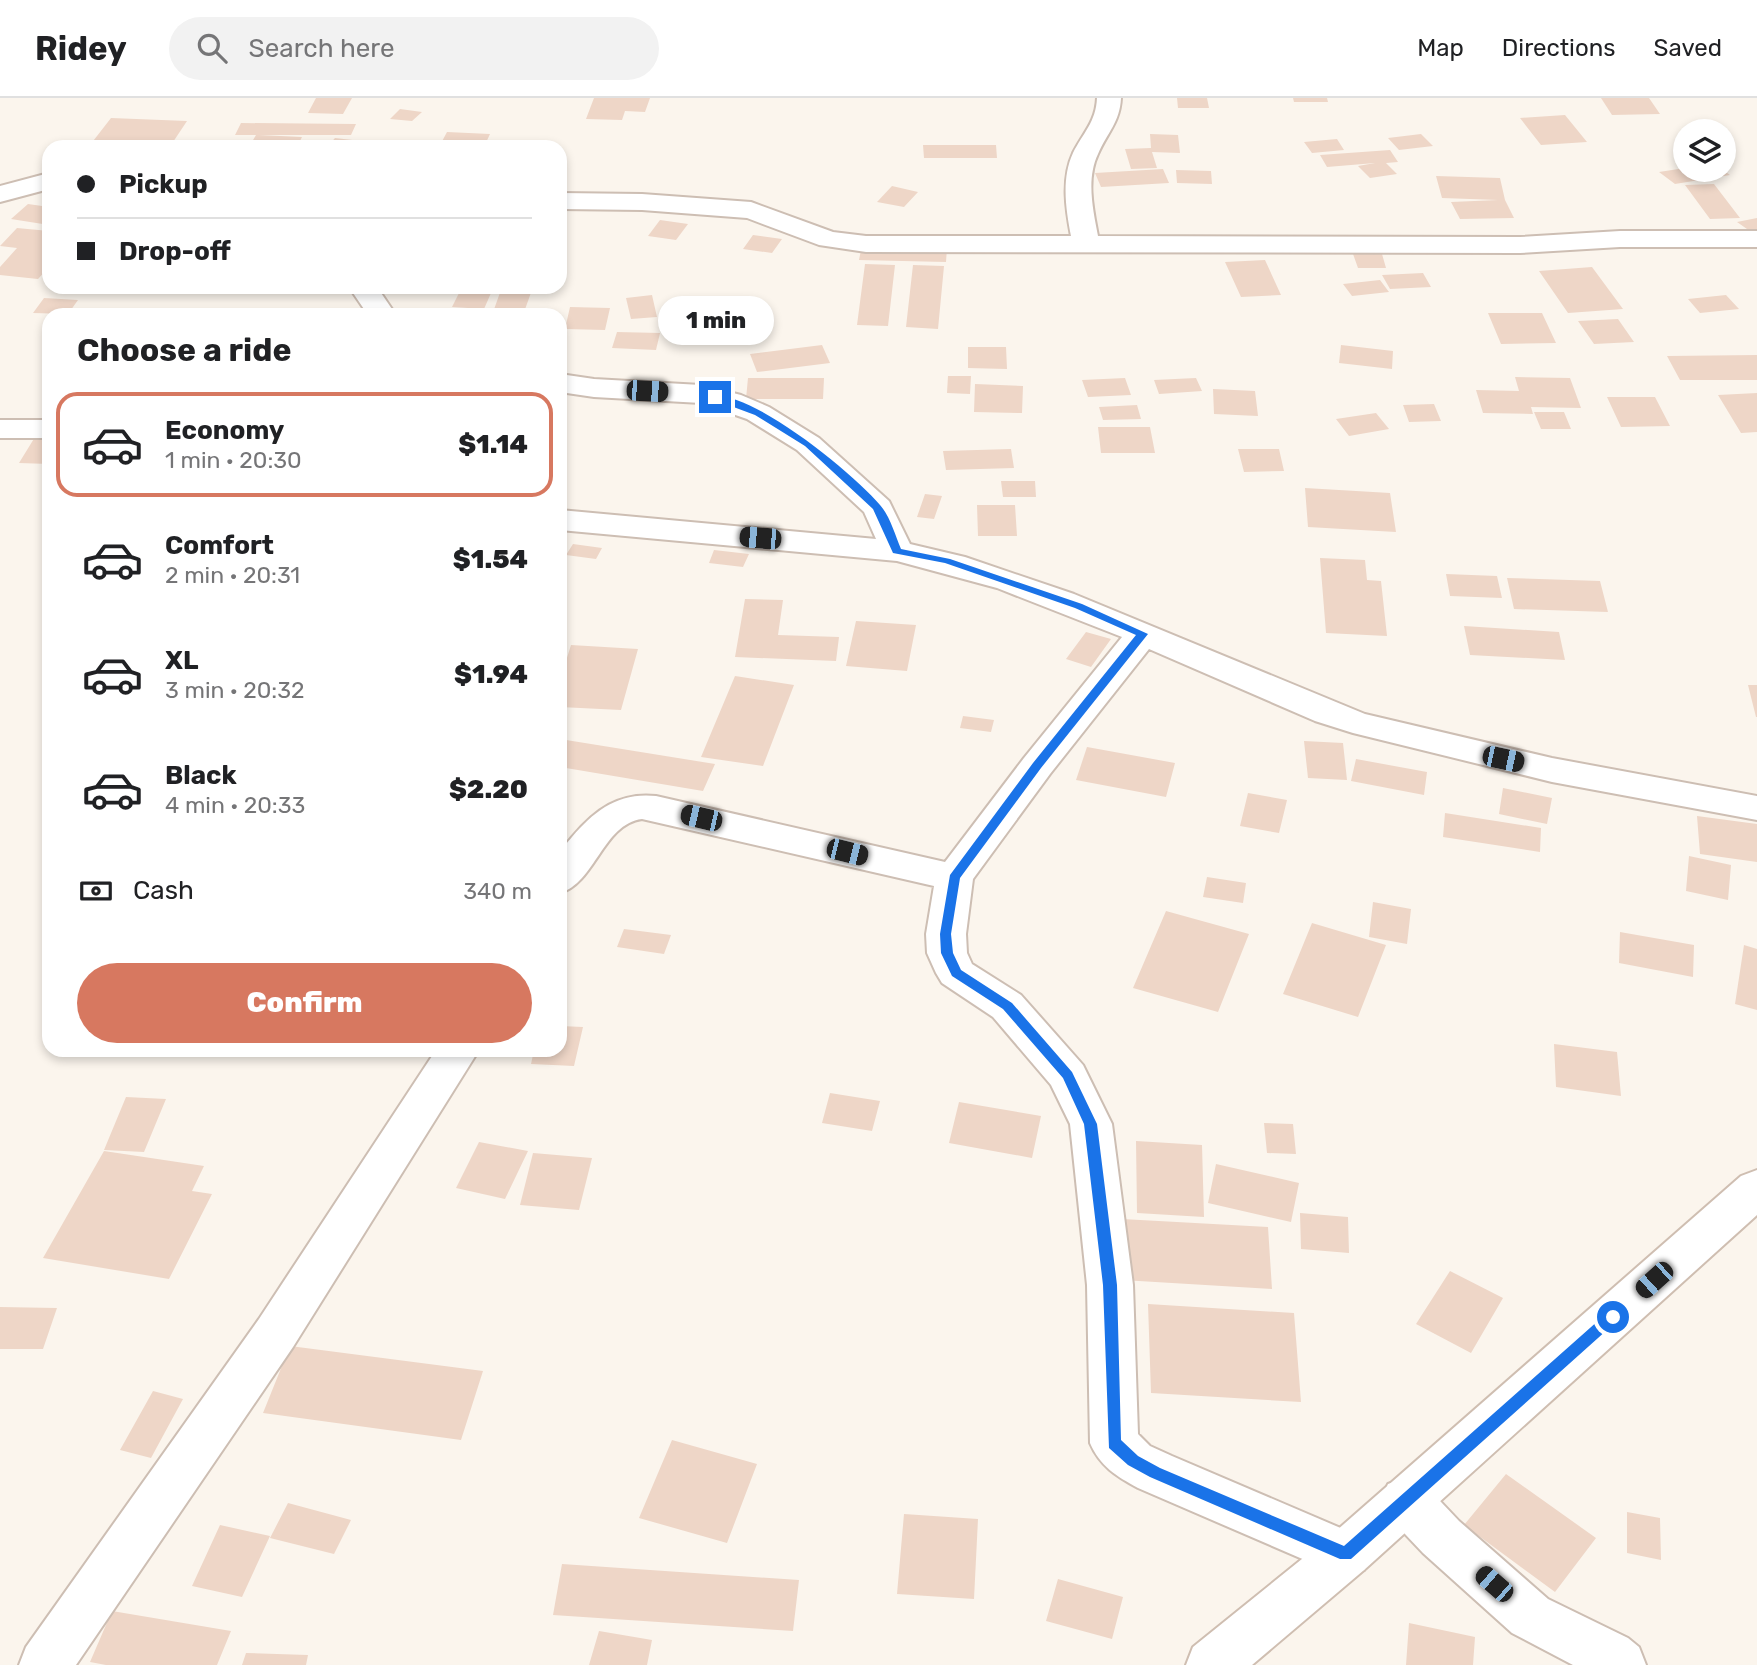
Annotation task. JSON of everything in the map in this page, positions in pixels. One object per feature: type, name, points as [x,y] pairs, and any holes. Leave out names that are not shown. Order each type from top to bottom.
[{"type":"street","points":[[1086,244],[1079,207],[1082,162],[1110,114],[1109,98]]},
{"type":"street","points":[[0,194],[42,183]]},
{"type":"street","points":[[567,201],[642,202],[751,210],[828,239],[866,244],[1520,245],[1620,239],[1757,239]]},
{"type":"street","points":[[567,384],[701,394],[730,401],[758,413],[808,444],[878,508],[897,551]]},
{"type":"street","points":[[0,429],[42,429]]},
{"type":"street","points":[[567,521],[897,551],[947,561],[1079,606],[1331,715],[1476,753],[1665,794],[1757,808]]},
{"type":"street","points":[[1143,634],[1037,766],[954,877],[946,934],[947,953],[956,973],[1007,1006],[1068,1076],[1091,1124],[1110,1285],[1114,1443],[1133,1461],[1155,1472],[1346,1554]]},
{"type":"street","points":[[567,872],[612,818],[626,809],[640,807],[705,819],[954,877]]},
{"type":"street","points":[[45,1665],[276,1333],[453,1057]]},
{"type":"street","points":[[1212,1665],[1346,1554],[1757,1188]]},
{"type":"street","points":[[1406,1500],[1441,1537],[1530,1616],[1609,1656],[1619,1665]]},
{"type":"building","points":[[316,98],[352,98],[343,114],[308,113]]},
{"type":"building","points":[[594,98],[650,98],[645,112],[625,111],[622,120],[586,119]]},
{"type":"building","points":[[1177,98],[1207,98],[1209,108],[1178,108]]},
{"type":"building","points":[[1293,98],[1327,98],[1328,102],[1294,102]]},
{"type":"building","points":[[1601,98],[1649,98],[1660,114],[1612,115]]},
{"type":"building","points":[[400,109],[422,112],[412,121],[390,119]]},
{"type":"building","points":[[1565,115],[1587,142],[1541,145],[1520,118]]},
{"type":"building","points":[[111,118],[187,121],[174,140],[94,140]]},
{"type":"building","points":[[241,123],[356,124],[351,135],[259,135],[302,137],[300,140],[253,140],[256,135],[235,135]]},
{"type":"building","points":[[447,132],[490,134],[487,140],[443,140]]},
{"type":"building","points":[[1150,134],[1178,135],[1180,153],[1152,152],[1157,168],[1131,169],[1125,149],[1151,148]]},
{"type":"building","points":[[1421,134],[1433,146],[1399,150],[1388,138]]},
{"type":"building","points":[[1337,139],[1344,150],[1312,153],[1304,142]]},
{"type":"building","points":[[923,145],[996,145],[997,158],[924,158]]},
{"type":"building","points":[[1390,150],[1398,162],[1386,163],[1397,174],[1370,178],[1358,166],[1375,163],[1327,167],[1320,155]]},
{"type":"building","points":[[1163,169],[1169,183],[1101,187],[1095,173]]},
{"type":"building","points":[[1176,170],[1211,171],[1212,184],[1177,183]]},
{"type":"building","points":[[1673,170],[1673,182],[1687,182],[1675,184],[1659,172]]},
{"type":"building","points":[[1436,176],[1500,178],[1505,200],[1514,218],[1460,219],[1451,202],[1498,200],[1442,198]]},
{"type":"building","points":[[1714,184],[1740,218],[1710,219],[1685,185]]},
{"type":"building","points":[[892,186],[918,192],[904,207],[877,202]]},
{"type":"building","points":[[28,204],[42,206],[42,224],[11,219]]},
{"type":"building","points":[[1757,218],[1757,236],[1737,222]]},
{"type":"building","points":[[660,220],[688,224],[676,240],[648,236]]},
{"type":"building","points":[[17,228],[42,230],[42,275],[38,279],[0,275],[0,267],[17,248],[0,246]]},
{"type":"building","points":[[753,235],[782,239],[772,253],[743,249]]},
{"type":"building","points":[[862,245],[947,248],[946,262],[859,260]]},
{"type":"building","points":[[1353,254],[1382,254],[1386,268],[1358,268]]},
{"type":"building","points":[[1265,260],[1281,295],[1241,297],[1225,262]]},
{"type":"building","points":[[865,264],[895,265],[888,326],[857,325]]},
{"type":"building","points":[[913,265],[944,266],[938,329],[906,327]]},
{"type":"building","points":[[1592,267],[1623,309],[1568,313],[1539,271]]},
{"type":"building","points":[[1423,273],[1431,287],[1390,289],[1382,275]]},
{"type":"building","points":[[1380,280],[1389,292],[1352,296],[1343,284]]},
{"type":"building","points":[[458,294],[491,294],[484,308],[452,307]]},
{"type":"building","points":[[500,294],[530,294],[526,308],[494,308]]},
{"type":"building","points":[[652,295],[657,317],[631,319],[626,298]]},
{"type":"building","points":[[1726,295],[1739,309],[1700,313],[1688,299]]},
{"type":"building","points":[[44,298],[78,300],[72,308],[42,308],[42,313],[33,313]]},
{"type":"building","points":[[570,307],[610,308],[605,330],[567,329]]},
{"type":"building","points":[[1488,313],[1542,313],[1556,343],[1501,344]]},
{"type":"building","points":[[1618,319],[1634,342],[1594,344],[1578,321]]},
{"type":"building","points":[[617,332],[660,333],[656,350],[612,348]]},
{"type":"building","points":[[822,345],[830,363],[757,372],[750,354]]},
{"type":"building","points":[[1341,345],[1393,351],[1392,369],[1339,363]]},
{"type":"building","points":[[968,347],[1006,347],[1007,369],[968,368]]},
{"type":"building","points":[[1757,355],[1757,380],[1680,380],[1667,356]]},
{"type":"building","points":[[948,376],[971,376],[970,394],[947,393]]},
{"type":"building","points":[[1515,377],[1570,378],[1581,408],[1531,407],[1533,414],[1483,413],[1476,390],[1519,391]]},
{"type":"building","points":[[748,378],[824,378],[823,399],[746,399]]},
{"type":"building","points":[[1125,378],[1131,395],[1088,397],[1082,380]]},
{"type":"building","points":[[1196,378],[1202,391],[1159,394],[1154,380]]},
{"type":"building","points":[[975,384],[1023,386],[1022,413],[974,412]]},
{"type":"building","points":[[1213,389],[1255,391],[1258,416],[1214,414]]},
{"type":"building","points":[[1757,393],[1757,432],[1741,433],[1718,395]]},
{"type":"building","points":[[1607,397],[1655,397],[1670,426],[1621,427]]},
{"type":"building","points":[[1434,404],[1441,421],[1409,422],[1403,405]]},
{"type":"building","points":[[1137,405],[1141,419],[1103,420],[1099,407]]},
{"type":"building","points":[[1534,412],[1564,412],[1571,429],[1541,429]]},
{"type":"building","points":[[1376,413],[1389,429],[1349,436],[1336,419]]},
{"type":"building","points":[[1098,427],[1150,427],[1155,453],[1101,453]]},
{"type":"building","points":[[35,437],[42,437],[42,464],[19,463]]},
{"type":"building","points":[[1011,449],[1014,468],[946,470],[943,451]]},
{"type":"building","points":[[1238,449],[1279,449],[1284,471],[1244,472]]},
{"type":"building","points":[[1001,481],[1035,481],[1036,497],[1003,497]]},
{"type":"building","points":[[1305,488],[1390,493],[1396,532],[1308,527]]},
{"type":"building","points":[[925,494],[942,496],[934,519],[917,517]]},
{"type":"building","points":[[977,505],[1015,505],[1017,536],[978,536]]},
{"type":"building","points":[[573,544],[602,548],[596,559],[567,553]]},
{"type":"building","points":[[714,550],[749,554],[743,567],[709,563]]},
{"type":"building","points":[[1320,558],[1365,560],[1367,580],[1381,581],[1387,636],[1326,633]]},
{"type":"building","points":[[1446,574],[1497,576],[1502,598],[1450,596]]},
{"type":"building","points":[[1507,578],[1600,581],[1608,612],[1514,609]]},
{"type":"building","points":[[745,599],[783,600],[778,635],[839,637],[836,661],[735,657]]},
{"type":"building","points":[[856,621],[916,625],[907,671],[846,666]]},
{"type":"building","points":[[1464,626],[1559,632],[1565,660],[1470,655]]},
{"type":"building","points":[[1086,632],[1111,639],[1091,667],[1066,659]]},
{"type":"building","points":[[571,645],[638,649],[621,710],[567,707],[567,658]]},
{"type":"building","points":[[735,676],[794,685],[763,766],[701,757]]},
{"type":"building","points":[[1748,685],[1757,685],[1757,717],[1756,717]]},
{"type":"building","points":[[963,716],[994,720],[991,732],[960,728]]},
{"type":"building","points":[[567,740],[715,764],[703,791],[567,768]]},
{"type":"building","points":[[1304,741],[1343,743],[1347,780],[1308,778]]},
{"type":"building","points":[[1087,747],[1175,763],[1166,797],[1076,780]]},
{"type":"building","points":[[1356,759],[1427,772],[1424,795],[1351,781]]},
{"type":"building","points":[[1503,788],[1552,798],[1547,824],[1499,814]]},
{"type":"building","points":[[1248,793],[1287,800],[1279,833],[1240,826]]},
{"type":"building","points":[[1445,813],[1541,828],[1540,852],[1443,837]]},
{"type":"building","points":[[1697,816],[1757,824],[1757,862],[1700,854]]},
{"type":"building","points":[[1689,856],[1731,865],[1728,900],[1686,891]]},
{"type":"building","points":[[1207,877],[1246,883],[1243,903],[1203,897]]},
{"type":"building","points":[[1373,902],[1411,909],[1407,944],[1369,937]]},
{"type":"building","points":[[1166,911],[1249,934],[1218,1012],[1133,988]]},
{"type":"building","points":[[1312,923],[1386,945],[1358,1017],[1283,994]]},
{"type":"building","points":[[624,929],[671,935],[664,954],[617,947]]},
{"type":"building","points":[[1620,932],[1694,945],[1693,977],[1619,963]]},
{"type":"building","points":[[1744,945],[1757,949],[1757,1010],[1735,1004]]},
{"type":"building","points":[[567,1026],[583,1027],[574,1066],[531,1064],[532,1057],[567,1057]]},
{"type":"building","points":[[1554,1044],[1617,1052],[1621,1096],[1556,1087]]},
{"type":"building","points":[[830,1093],[880,1101],[872,1131],[822,1123]]},
{"type":"building","points":[[126,1097],[166,1099],[144,1152],[104,1150]]},
{"type":"building","points":[[959,1102],[1041,1116],[1032,1158],[949,1143]]},
{"type":"building","points":[[1264,1123],[1293,1124],[1296,1154],[1267,1153]]},
{"type":"building","points":[[1136,1141],[1202,1145],[1204,1217],[1137,1213]]},
{"type":"building","points":[[479,1142],[528,1151],[505,1199],[456,1188]]},
{"type":"building","points":[[104,1151],[204,1166],[192,1191],[212,1194],[169,1279],[43,1258]]},
{"type":"building","points":[[533,1153],[592,1158],[579,1210],[520,1205]]},
{"type":"building","points":[[1216,1164],[1299,1183],[1291,1222],[1208,1203]]},
{"type":"building","points":[[1300,1213],[1348,1217],[1349,1253],[1301,1249]]},
{"type":"building","points":[[1122,1219],[1268,1227],[1272,1289],[1122,1280]]},
{"type":"building","points":[[1450,1271],[1503,1298],[1471,1353],[1416,1324]]},
{"type":"building","points":[[1148,1304],[1294,1313],[1301,1402],[1151,1393]]},
{"type":"building","points":[[0,1307],[57,1308],[43,1349],[0,1349]]},
{"type":"building","points":[[290,1346],[483,1371],[461,1440],[263,1413]]},
{"type":"building","points":[[153,1391],[183,1399],[151,1458],[120,1450]]},
{"type":"building","points":[[672,1440],[757,1464],[727,1543],[639,1518]]},
{"type":"building","points":[[1506,1474],[1596,1538],[1555,1592],[1464,1525]]},
{"type":"building","points":[[288,1503],[351,1520],[334,1554],[270,1538]]},
{"type":"building","points":[[1627,1512],[1660,1518],[1661,1560],[1627,1553]]},
{"type":"building","points":[[904,1514],[978,1519],[974,1599],[897,1594]]},
{"type":"building","points":[[220,1525],[270,1536],[242,1597],[192,1586]]},
{"type":"building","points":[[562,1564],[799,1580],[793,1631],[553,1615]]},
{"type":"building","points":[[1058,1579],[1123,1597],[1112,1639],[1046,1621]]},
{"type":"building","points":[[112,1611],[231,1631],[217,1665],[106,1665],[90,1662]]},
{"type":"building","points":[[1409,1623],[1475,1637],[1473,1665],[1406,1665]]},
{"type":"building","points":[[599,1631],[652,1640],[647,1665],[589,1665]]},
{"type":"building","points":[[246,1653],[308,1655],[306,1665],[242,1665]]},
{"type":"route","points":[[715,397],[758,413],[808,444],[878,508],[897,551],[947,561],[1079,606],[1143,634],[1037,766],[954,877],[946,934],[947,953],[956,973],[1007,1006],[1068,1076],[1091,1124],[1110,1285],[1114,1443],[1133,1461],[1155,1472],[1346,1554],[1613,1317]]}]
